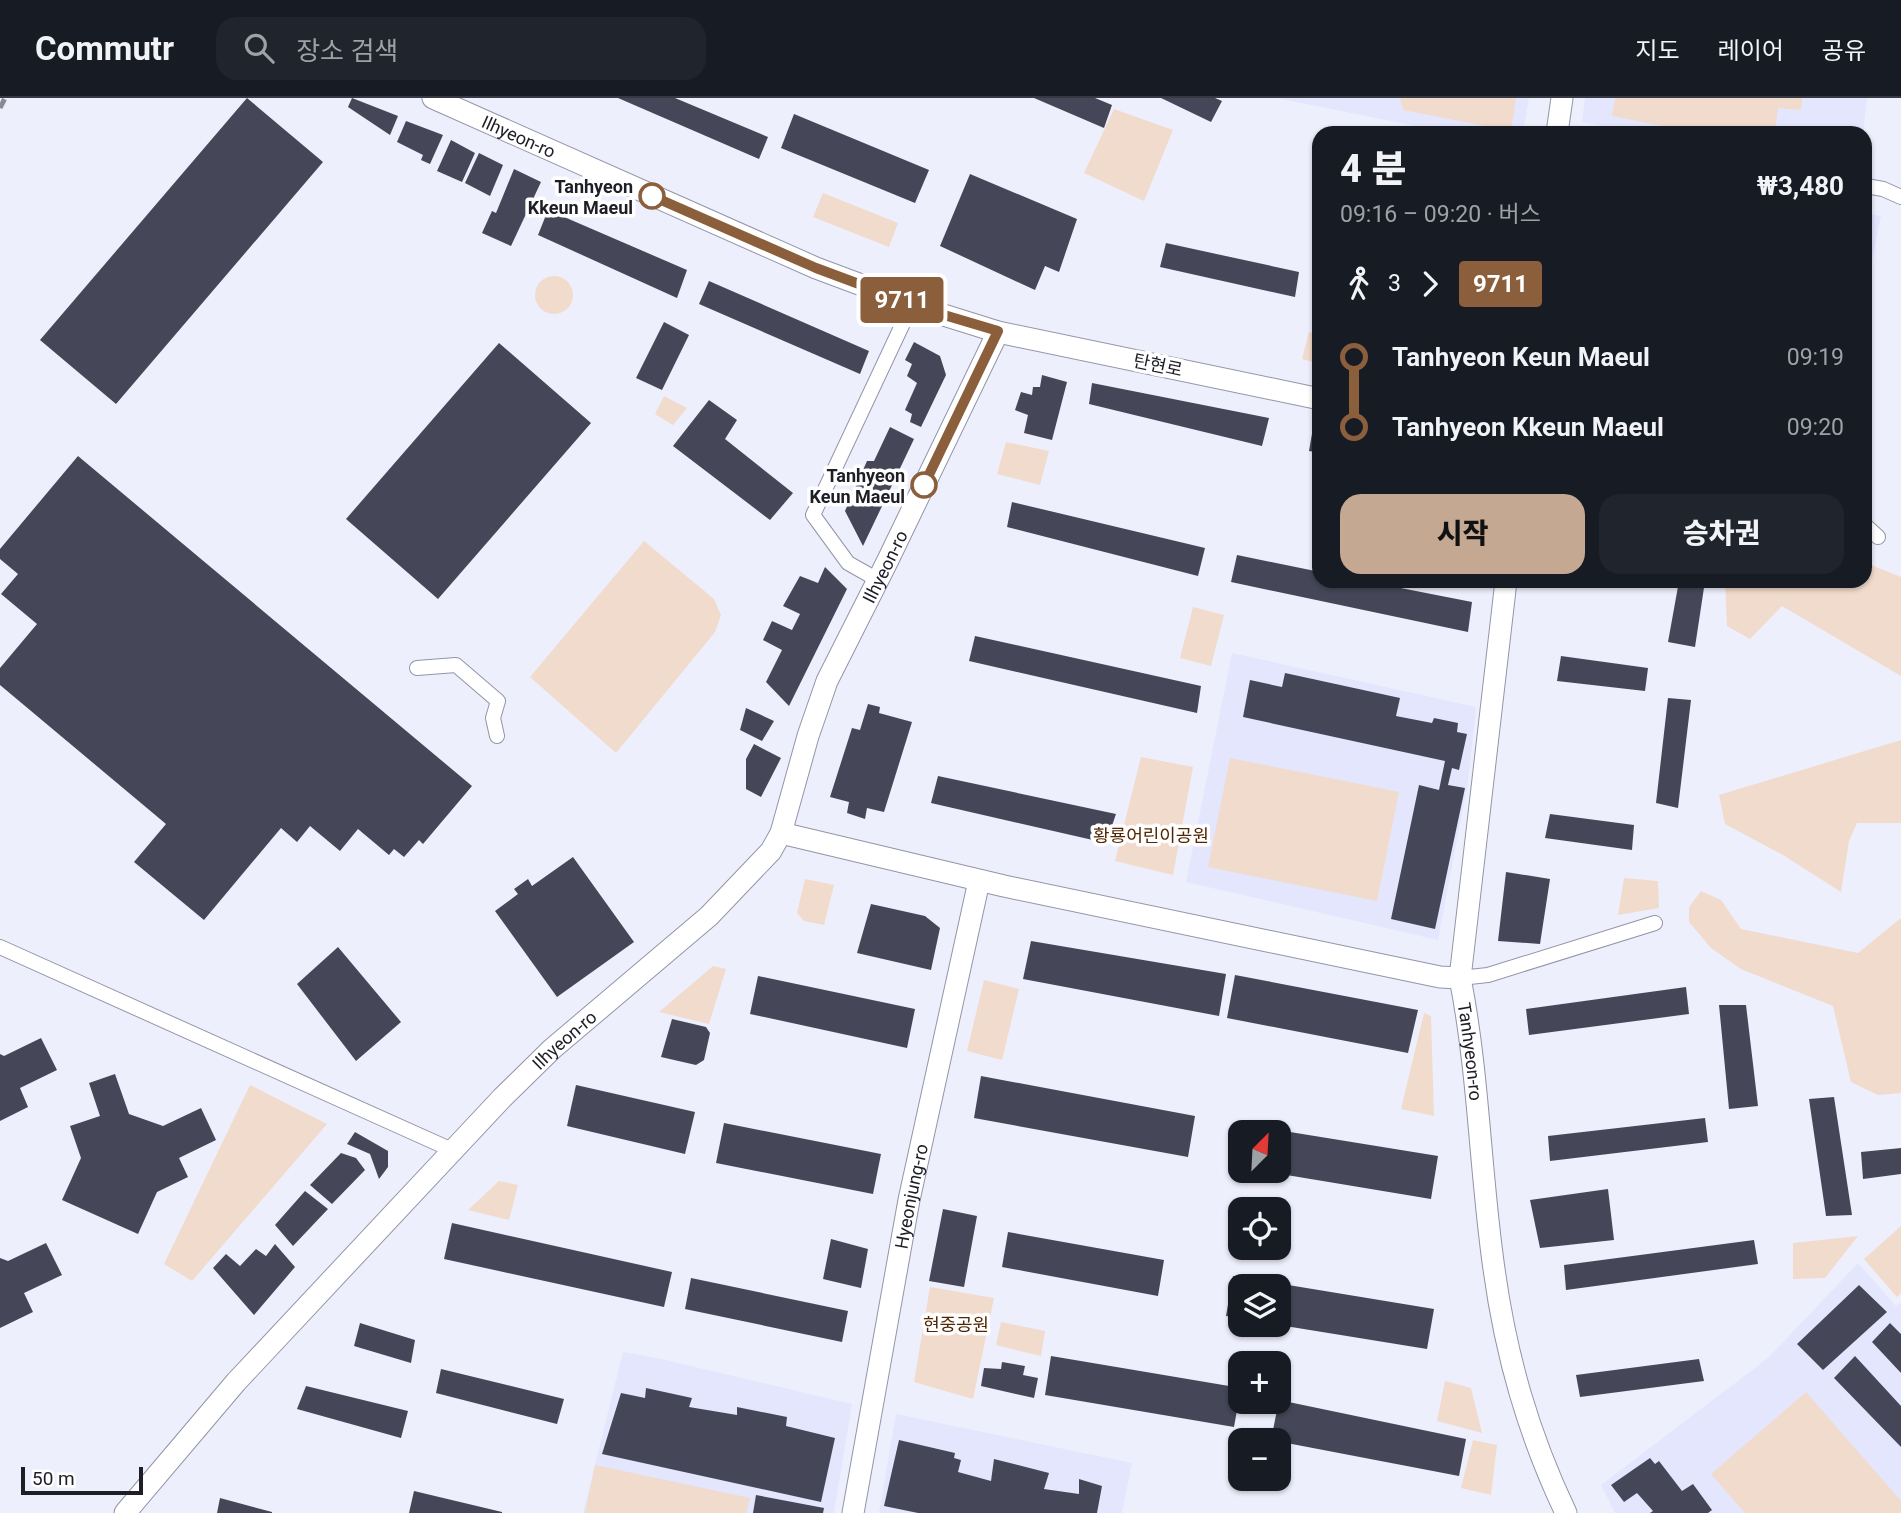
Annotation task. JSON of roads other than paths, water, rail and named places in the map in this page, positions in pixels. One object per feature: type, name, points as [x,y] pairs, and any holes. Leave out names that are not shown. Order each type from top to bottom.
[{"type":"main road","name":"Ilhyeon-ro","points":[[125,1513],[236,1382],[452,1150],[552,1049],[709,916],[771,851],[781,833],[808,736],[827,681],[998,331],[912,304],[816,268],[433,98]]},
{"type":"main road","points":[[1559,126],[1562,98]]},
{"type":"main road","name":"탄현로","points":[[998,331],[1312,397]]},
{"type":"main road","name":"Tanhyeon-ro","points":[[1505,588],[1460,978],[1481,1136],[1494,1269],[1510,1359],[1534,1442],[1566,1513]]},
{"type":"main road","points":[[781,833],[979,881],[1440,977],[1460,978]]},
{"type":"main road","name":"Hyeonjung-ro","points":[[853,1513],[909,1200],[979,881]]},
{"type":"street","points":[[1872,187],[1901,197]]},
{"type":"street","points":[[877,580],[848,563],[813,515],[912,304]]},
{"type":"street","points":[[1872,532],[1878,537]]},
{"type":"street","points":[[417,668],[456,665],[498,701],[493,718],[497,736]]},
{"type":"street","points":[[1460,978],[1488,975],[1655,923]]},
{"type":"street","points":[[0,947],[452,1150]]},
{"type":"railway","points":[[0,108],[5,98]]},
{"type":"place","name":"Tanhyeon Kkeun Maeul","points":[[652,196]]},
{"type":"place","name":"Tanhyeon Keun Maeul","points":[[924,485]]},
{"type":"park label","name":"황룡어린이공원","points":[[1151,835]]},
{"type":"park label","name":"현중공원","points":[[956,1324]]}]
